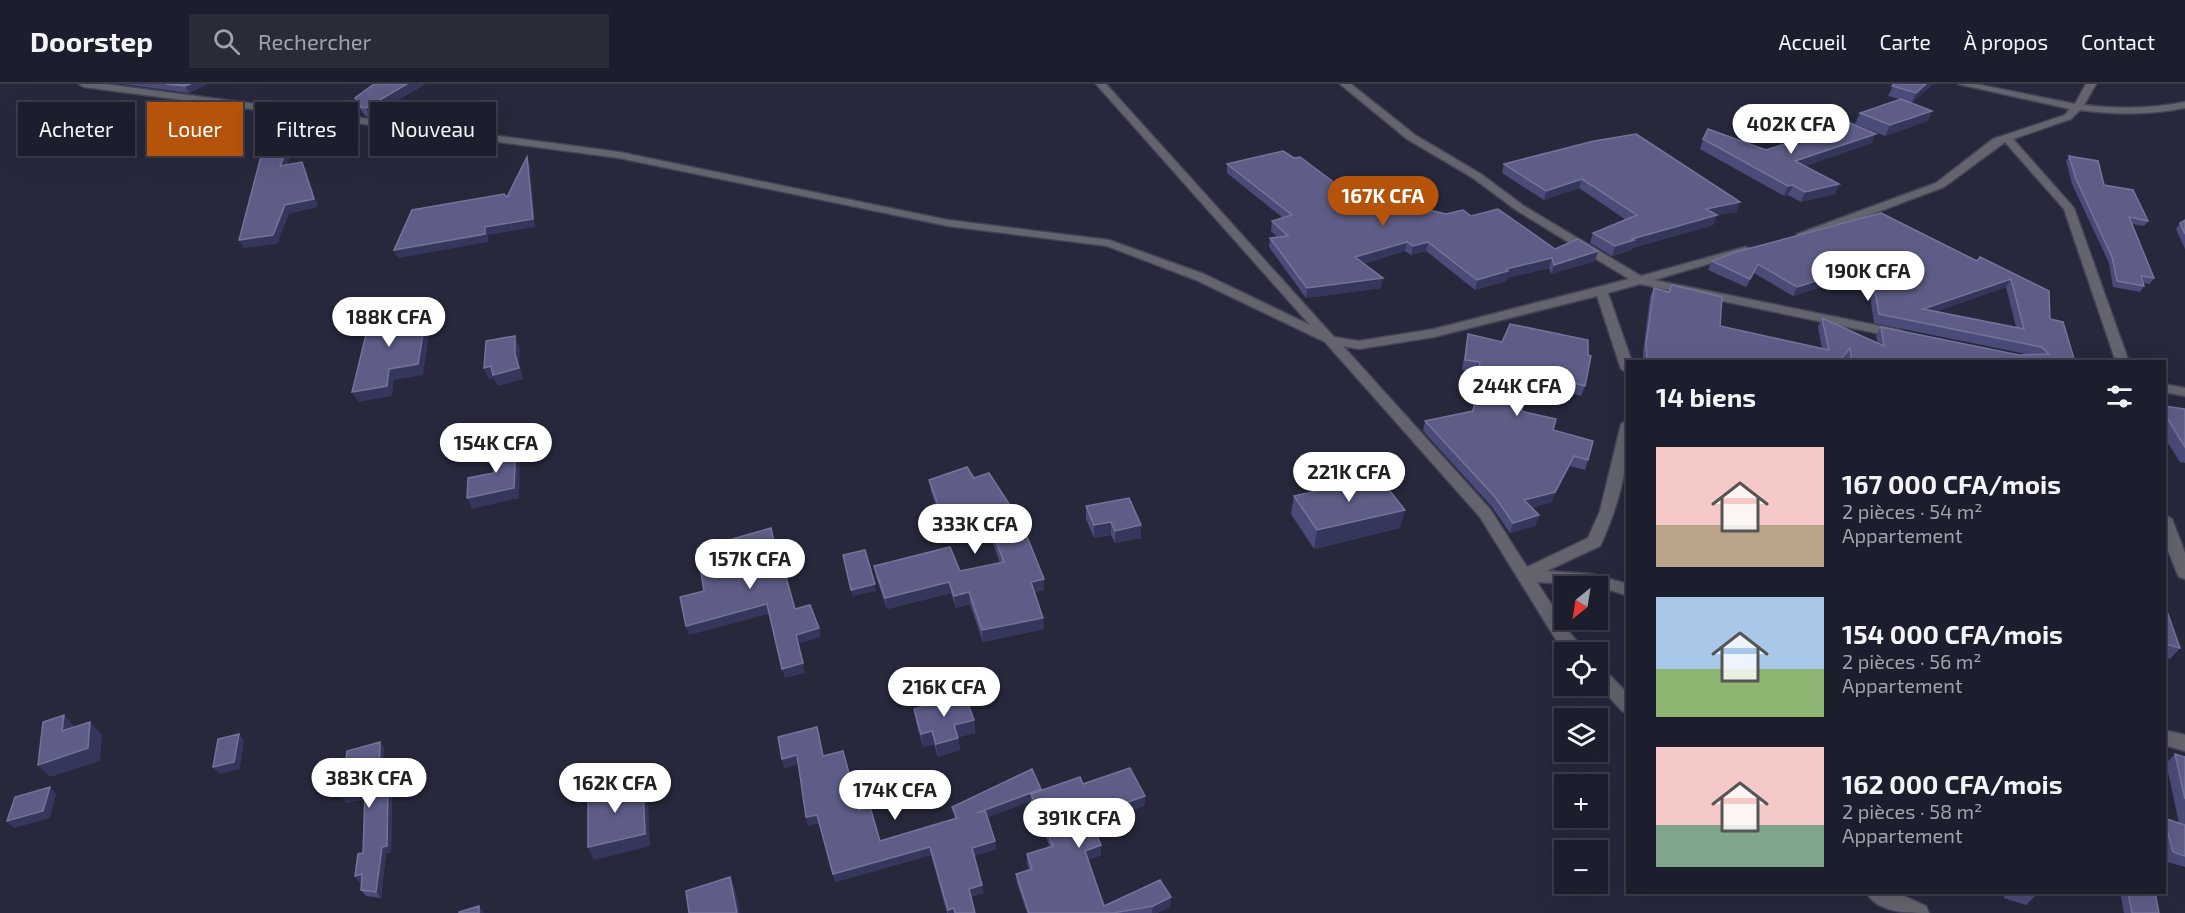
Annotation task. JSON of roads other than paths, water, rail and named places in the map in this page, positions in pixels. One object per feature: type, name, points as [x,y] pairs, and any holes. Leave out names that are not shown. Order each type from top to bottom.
[{"type":"street","points":[[84,84],[619,155],[948,223],[1108,243],[1200,277],[1331,340],[1359,345],[1434,333],[1601,291],[1763,245]]},
{"type":"street","points":[[1101,84],[1485,513],[1567,642]]},
{"type":"street","points":[[1345,84],[1411,137],[1477,176],[1520,208],[1639,280],[1907,335]]},
{"type":"street","points":[[1963,84],[2078,107],[2168,110],[2185,105]]},
{"type":"street","points":[[1785,239],[1831,226],[1940,184],[1997,141],[2068,117],[2078,107],[2091,84]]},
{"type":"street","points":[[2007,138],[2070,208],[2121,360]]},
{"type":"street","points":[[1601,291],[1626,363]]},
{"type":"street","points":[[2166,388],[2185,393]]},
{"type":"street","points":[[1524,575],[1594,542],[1608,510],[1626,433]]},
{"type":"street","points":[[2166,524],[2185,573]]},
{"type":"street","points":[[1524,575],[1591,580],[1626,589]]},
{"type":"street","points":[[1608,685],[1626,704]]},
{"type":"street","points":[[2166,738],[2185,743]]},
{"type":"street","points":[[1879,894],[1900,907],[1919,913]]}]
